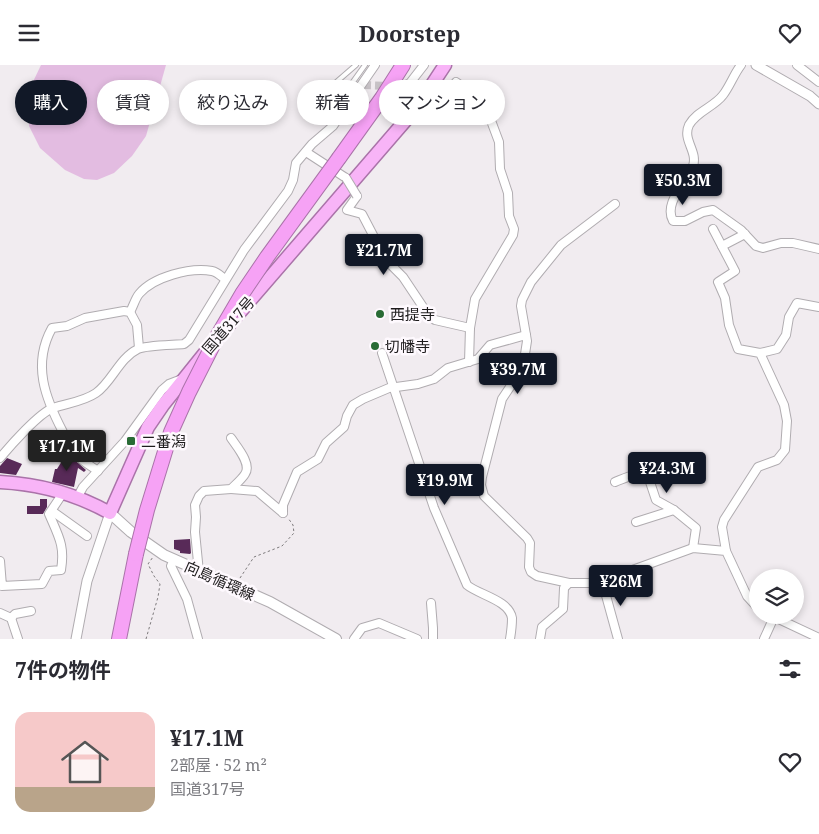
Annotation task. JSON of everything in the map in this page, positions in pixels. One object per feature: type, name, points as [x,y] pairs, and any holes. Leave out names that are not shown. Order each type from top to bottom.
[{"type":"highway","points":[[117,639],[147,509],[171,432],[189,392],[218,335],[266,257],[382,98],[403,65]]},
{"type":"highway","name":"国道317号","points":[[110,513],[148,427],[183,379],[418,106],[445,65]]},
{"type":"highway","points":[[0,482],[29,484],[63,493],[77,497],[110,513]]},
{"type":"main road","name":"向島循環線","points":[[110,513],[157,550],[270,602],[336,639]]},
{"type":"street","points":[[0,458],[29,427],[51,409],[87,398],[96,393],[105,385],[116,369],[138,349],[184,343],[189,340],[244,250],[288,191],[293,180],[296,163],[312,144],[334,126],[375,65]]},
{"type":"street","points":[[412,80],[424,65]]},
{"type":"street","points":[[741,65],[723,95],[698,114],[688,127],[687,136],[693,153],[693,166],[671,205],[670,215],[673,221],[685,221],[702,212],[713,210],[756,246],[763,249],[781,243],[794,243],[819,249]]},
{"type":"street","points":[[756,65],[803,91],[819,104]]},
{"type":"street","points":[[797,65],[819,82]]},
{"type":"street","points":[[469,362],[470,328],[475,299],[513,235],[514,229],[509,216],[508,193],[500,169],[499,143],[492,125]]},
{"type":"street","points":[[306,152],[346,177],[357,196],[347,210],[362,214],[373,235],[379,253],[403,277],[430,316],[434,320],[470,328]]},
{"type":"street","points":[[615,204],[561,245],[531,282],[522,300],[521,306],[527,341],[520,372],[502,399],[482,477],[481,485],[484,496],[527,537],[530,543],[529,567],[531,573],[537,576],[569,583],[593,583],[693,548],[726,551]]},
{"type":"street","points":[[713,229],[735,271],[718,282],[725,298],[729,325],[738,349],[760,353],[777,349],[786,335],[789,317],[798,303],[819,307]]},
{"type":"street","points":[[722,246],[744,234]]},
{"type":"street","points":[[130,312],[136,303],[137,296],[154,281],[192,270],[214,271],[225,279]]},
{"type":"street","points":[[98,471],[73,452],[51,409],[41,376],[46,342],[52,328],[67,326],[85,318],[124,311],[130,312]]},
{"type":"street","points":[[130,312],[137,325],[138,349]]},
{"type":"street","points":[[283,513],[282,505],[297,472],[318,459],[326,443],[344,427],[353,405],[394,387],[418,384],[434,379],[448,368],[478,359],[490,345],[526,335]]},
{"type":"street","points":[[382,353],[434,508],[467,585],[508,609],[512,617],[510,639]]},
{"type":"street","points":[[749,598],[726,551],[722,527],[724,520],[758,467],[777,460],[785,450],[787,421],[784,405],[760,353]]},
{"type":"street","points":[[77,497],[83,487],[125,441],[162,390],[169,384],[183,379]]},
{"type":"street","points":[[231,438],[247,467],[246,473],[232,489]]},
{"type":"street","points":[[615,482],[635,475],[643,474],[648,476],[656,501],[674,510],[696,528],[693,548]]},
{"type":"street","points":[[200,571],[195,532],[195,505],[199,496],[204,491],[232,489],[257,491],[283,513]]},
{"type":"street","points":[[0,561],[2,586],[42,584],[49,571],[61,570],[62,545],[49,515],[63,493]]},
{"type":"street","points":[[636,522],[674,510]]},
{"type":"street","points":[[52,511],[87,536]]},
{"type":"street","points":[[76,639],[87,581],[110,513]]},
{"type":"street","points":[[174,559],[171,566],[187,599],[198,639]]},
{"type":"street","points":[[602,581],[618,639]]},
{"type":"street","points":[[540,639],[542,627],[563,609],[564,589],[569,583]]},
{"type":"street","points":[[431,603],[432,639]]},
{"type":"street","points":[[11,618],[14,614],[31,611]]},
{"type":"street","points":[[0,613],[11,618],[18,639]]},
{"type":"street","points":[[354,639],[362,628],[379,623],[417,639]]},
{"type":"street","points":[[764,639],[769,624]]},
{"type":"street","points":[[789,624],[819,638]]},
{"type":"lane","points":[[339,80],[356,65]]},
{"type":"lane","points":[[354,80],[365,65]]},
{"type":"lane","points":[[124,639],[136,554]]},
{"type":"path","points":[[240,578],[254,557],[282,545],[294,533],[293,525],[283,513]]},
{"type":"path","points":[[146,639],[160,584],[148,564],[157,550]]},
{"type":"shaded area","points":[[41,65],[166,65],[162,80],[97,80],[97,125],[149,125],[146,136],[132,156],[114,173],[97,180],[84,179],[65,170],[40,148],[29,126],[87,125],[87,80],[34,80]]},
{"type":"building","points":[[67,453],[86,470],[84,472],[78,468],[74,487],[52,482],[55,469],[57,469]]},
{"type":"building","points":[[7,458],[22,464],[16,475],[0,473],[0,466]]},
{"type":"building","points":[[40,499],[47,499],[47,507],[43,514],[27,514],[27,506],[40,506]]},
{"type":"building","points":[[190,539],[190,554],[180,553],[180,551],[174,549],[174,540]]},
{"type":"tunnel","points":[[369,85],[379,86]]},
{"type":"place","name":"西提寺","points":[[380,314]]},
{"type":"place","name":"切幡寺","points":[[375,346]]},
{"type":"place","name":"二番潟","points":[[131,441]]}]
